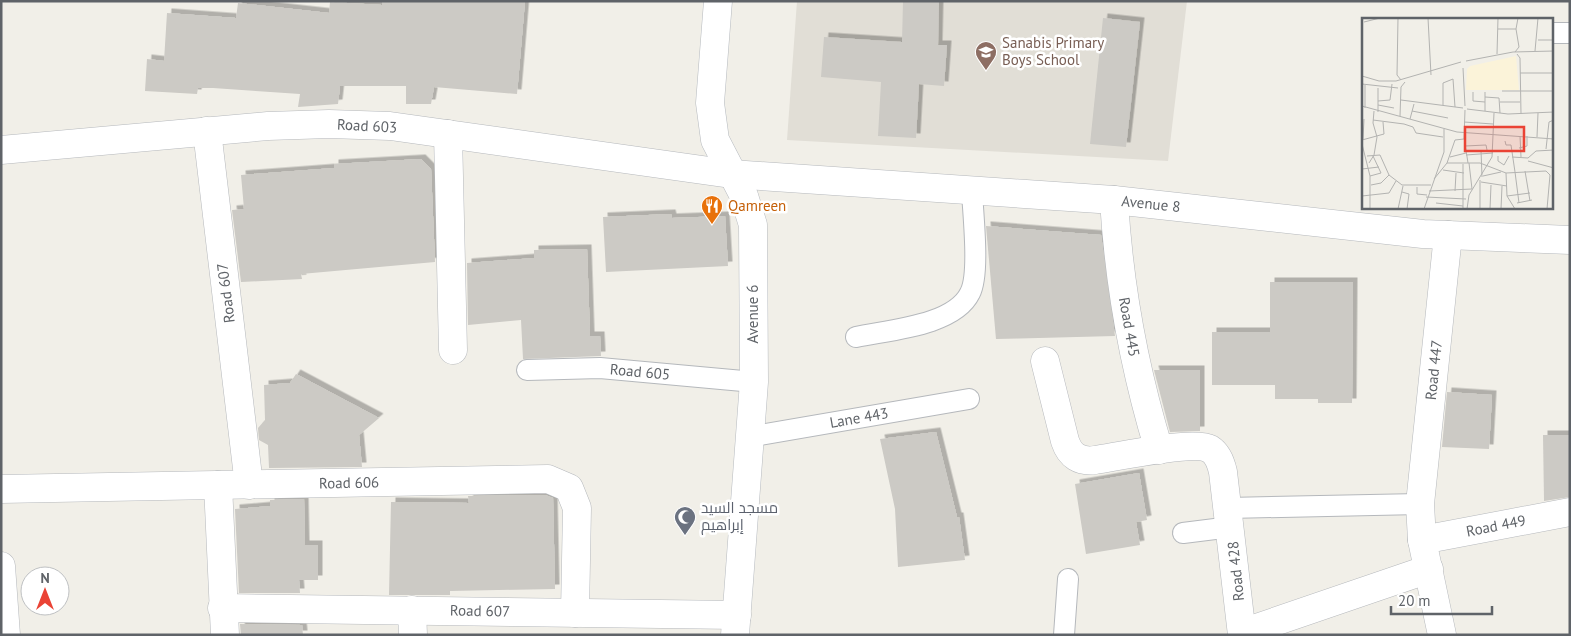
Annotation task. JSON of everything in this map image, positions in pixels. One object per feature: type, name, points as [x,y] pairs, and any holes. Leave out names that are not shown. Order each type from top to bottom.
[{"type":"street","name":"Avenue 6","points":[[718,1],[710,103],[714,140],[744,196],[753,225],[754,382],[748,437],[736,625]]},
{"type":"street","name":"Road 603","points":[[1,150],[208,131],[328,124],[390,126],[731,174]]},
{"type":"street","name":"Road 607","points":[[208,131],[249,485]]},
{"type":"street","points":[[448,134],[453,350]]},
{"type":"street","name":"Avenue 8","points":[[731,174],[1114,200],[1448,235],[1570,240]]},
{"type":"street","name":"Road 445","points":[[1114,200],[1123,302],[1140,385],[1159,450]]},
{"type":"street","name":"Road 447","points":[[1442,635],[1422,540],[1420,504],[1448,235]]},
{"type":"street","points":[[1045,361],[1064,441],[1072,455],[1087,461],[1192,446],[1210,449],[1221,463],[1229,518]]},
{"type":"street","name":"Road 606","points":[[1,489],[548,479],[569,488],[577,508],[575,613]]},
{"type":"street","points":[[218,485],[222,608],[225,635]]},
{"type":"street","name":"Road 449","points":[[1422,540],[1570,512]]},
{"type":"street","name":"Road 428","points":[[1229,518],[1242,634]]},
{"type":"street","points":[[1,566],[6,635]]},
{"type":"street","points":[[1242,634],[1429,569]]},
{"type":"street","name":"Road 607","points":[[222,608],[413,623],[575,613],[736,625]]},
{"type":"lane","points":[[1554,33],[1570,33]]},
{"type":"lane","points":[[856,338],[937,320],[957,310],[961,305],[970,293],[974,272],[972,191]]},
{"type":"lane","name":"Road 605","points":[[527,370],[600,368],[754,382]]},
{"type":"lane","name":"Lane 443","points":[[748,437],[969,399]]},
{"type":"lane","points":[[1183,533],[1229,518],[1420,504]]},
{"type":"lane","points":[[1064,635],[1068,579]]},
{"type":"shaded area","name":"Sanabis Primary Boys School","points":[[797,1],[1187,1],[1168,161],[787,140]]},
{"type":"building","points":[[382,1],[525,1],[517,94],[434,87],[431,104],[406,104],[406,86],[340,86],[338,104],[298,107],[300,94],[213,88],[198,88],[197,94],[145,91],[147,59],[164,61],[167,13],[236,18],[238,3],[329,13],[330,2],[382,5]]},
{"type":"building","points":[[903,1],[939,1],[938,45],[947,45],[944,86],[919,84],[916,138],[878,136],[881,82],[821,77],[824,37],[902,42]]},
{"type":"building","points":[[1103,18],[1140,22],[1126,147],[1090,144]]},
{"type":"building","points":[[421,159],[431,169],[435,262],[301,274],[302,279],[241,282],[232,210],[244,209],[241,175],[334,168],[334,164]]},
{"type":"building","points":[[671,214],[672,218],[725,216],[728,266],[606,272],[603,217]]},
{"type":"building","points":[[986,226],[1101,235],[1115,336],[996,339]]},
{"type":"building","points":[[587,249],[590,336],[600,336],[601,356],[523,359],[521,320],[468,325],[467,263],[534,258],[534,250]]},
{"type":"building","points":[[1270,282],[1353,282],[1352,403],[1318,403],[1318,399],[1275,399],[1275,385],[1212,385],[1212,332],[1270,332]]},
{"type":"building","points":[[1154,370],[1200,370],[1200,431],[1170,432]]},
{"type":"building","points":[[296,374],[379,418],[359,435],[362,467],[269,468],[268,445],[259,440],[258,428],[265,420],[264,385],[290,383]]},
{"type":"building","points":[[1447,392],[1492,395],[1489,449],[1442,447]]},
{"type":"building","points":[[936,432],[957,517],[959,517],[965,560],[898,567],[895,509],[880,439]]},
{"type":"building","points":[[1543,435],[1570,435],[1570,497],[1544,501]]},
{"type":"building","points":[[1139,473],[1147,520],[1136,522],[1140,545],[1086,554],[1075,484]]},
{"type":"building","points":[[545,495],[553,498],[555,589],[450,591],[450,595],[389,595],[391,502],[469,503],[468,496]]},
{"type":"building","points":[[304,499],[305,545],[318,545],[318,580],[299,580],[300,593],[239,593],[235,509],[270,506],[270,500]]},
{"type":"building","points":[[240,624],[302,625],[303,635],[241,635]]},
{"type":"place","name":"Sanabis Primary Boys School","points":[[986,71]]},
{"type":"place","name":"Qamreen","points":[[712,225]]},
{"type":"place","name":"مسجد السيد إبراهيم","points":[[685,536]]}]
